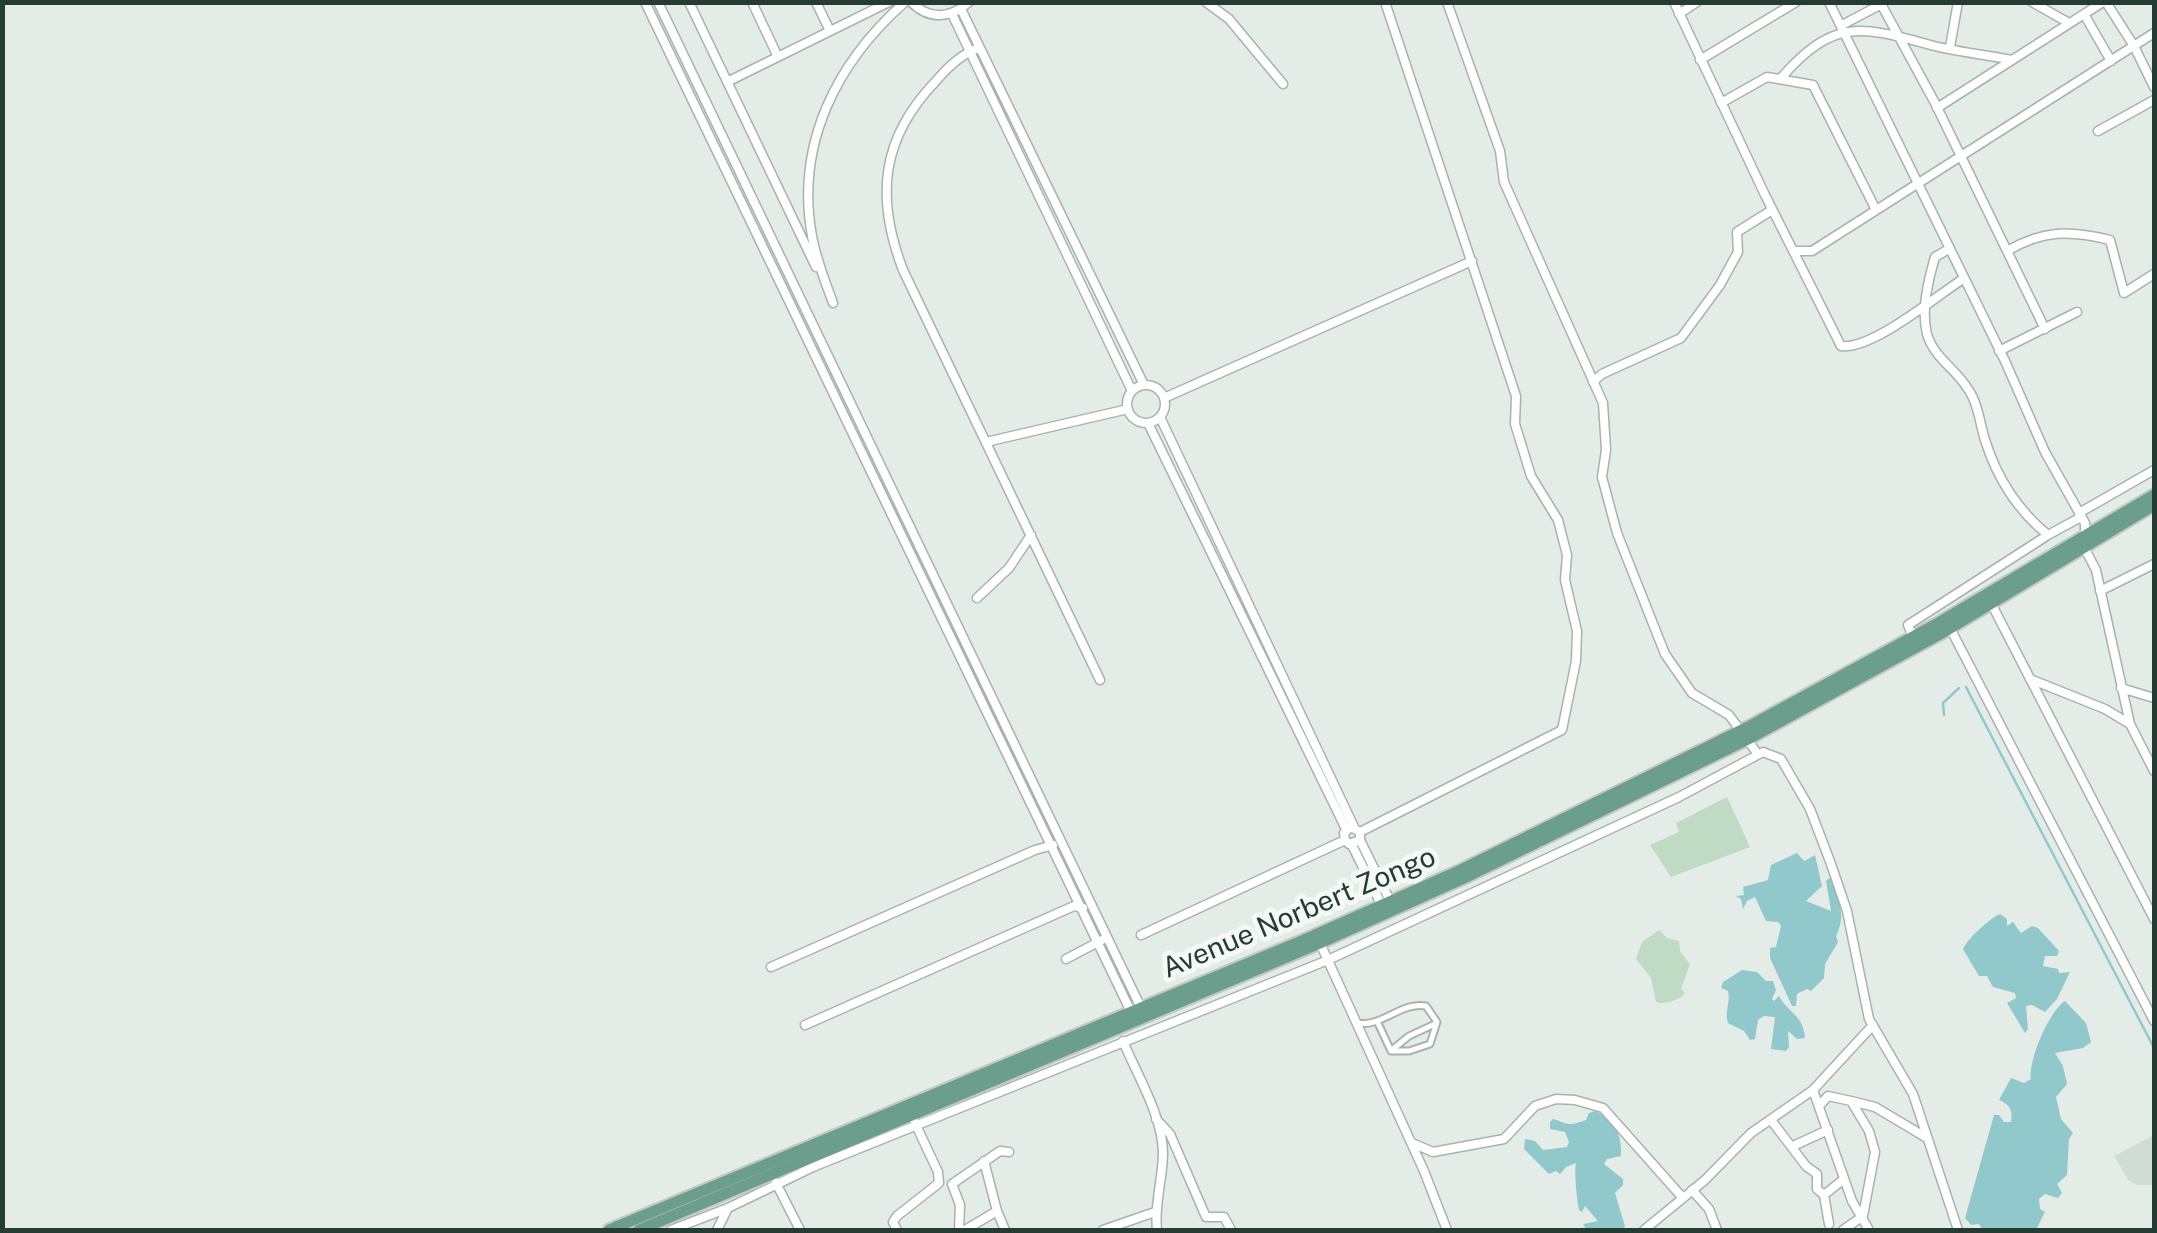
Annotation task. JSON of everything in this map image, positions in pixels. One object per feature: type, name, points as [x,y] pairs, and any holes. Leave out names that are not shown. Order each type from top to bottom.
[{"type":"main road","points":[[2084,543],[2154,496]]},
{"type":"main road","points":[[2084,543],[2154,505]]},
{"type":"main road","name":"Avenue Norbert Zongo","points":[[609,1230],[1138,1014],[1388,907],[1744,735],[2084,543]]},
{"type":"main road","name":"Avenue Norbert Zongo","points":[[1744,735],[1913,637],[1948,623]]},
{"type":"main road","name":"Avenue Norbert Zongo","points":[[640,1230],[774,1180],[914,1121],[1117,1028],[1138,1014],[1320,944],[1388,907]]},
{"type":"street","points":[[644,2],[1080,907],[1138,1014]]},
{"type":"street","points":[[658,2],[1107,937],[1138,1014]]},
{"type":"street","points":[[690,2],[833,303],[812,240],[808,212],[814,143],[834,87],[854,54],[878,26],[908,2],[928,14],[961,8],[975,49],[1048,200],[1144,385]]},
{"type":"street","points":[[752,2],[778,57]]},
{"type":"street","points":[[816,2],[830,32]]},
{"type":"street","points":[[1206,2],[1229,19],[1283,84]]},
{"type":"street","points":[[1141,935],[1353,836],[1562,730],[1576,660],[1577,632],[1565,580],[1567,555],[1558,520],[1530,476],[1515,424],[1516,396],[1385,2]]},
{"type":"street","points":[[1447,2],[1500,151],[1502,176],[1602,403],[1606,450],[1602,477],[1617,532],[1666,654],[1692,693],[1729,715],[1757,753]]},
{"type":"street","points":[[1674,2],[1841,346],[1850,347],[1876,337],[1963,279]]},
{"type":"street","points":[[1679,14],[1698,2]]},
{"type":"street","points":[[1700,60],[1796,2]]},
{"type":"street","points":[[1829,2],[2045,452],[2085,523],[2084,543],[2096,570],[2130,724],[2154,771]]},
{"type":"street","points":[[1950,47],[1958,2]]},
{"type":"street","points":[[2032,2],[2069,24]]},
{"type":"street","points":[[1936,108],[2104,2],[2134,46],[2154,87]]},
{"type":"street","points":[[727,82],[885,3]]},
{"type":"street","points":[[1782,78],[1804,52],[1881,4],[2045,329]]},
{"type":"street","points":[[2084,14],[2111,61]]},
{"type":"street","points":[[1843,27],[1896,34],[1931,46],[2012,60]]},
{"type":"street","points":[[1794,251],[1812,250],[2154,33]]},
{"type":"street","points":[[975,49],[915,102],[892,144],[886,182],[892,242],[1100,680]]},
{"type":"street","points":[[1721,103],[1766,77],[1813,85],[1876,210]]},
{"type":"street","points":[[2098,130],[2154,100]]},
{"type":"street","points":[[1048,200],[1132,391],[1128,410]]},
{"type":"street","points":[[1594,382],[1602,374],[1680,338],[1720,285],[1738,252],[1737,232],[1772,210]]},
{"type":"street","points":[[2007,251],[2034,236],[2084,233],[2110,240],[2124,293],[2154,274]]},
{"type":"street","points":[[1949,249],[1935,258],[1926,304],[1926,330],[1932,348],[1968,388],[1991,460],[2014,504],[2048,534]]},
{"type":"street","points":[[1164,398],[1472,261]]},
{"type":"street","points":[[1999,352],[2077,312]]},
{"type":"street","points":[[1132,391],[1144,385],[1156,388],[1164,398]]},
{"type":"street","points":[[1164,398],[1160,417],[1245,609],[1388,907]]},
{"type":"street","points":[[986,442],[1128,410]]},
{"type":"street","points":[[1128,410],[1136,420],[1148,423],[1160,417]]},
{"type":"street","points":[[1148,423],[1245,609]]},
{"type":"street","points":[[1913,637],[1908,625],[2154,470]]},
{"type":"street","points":[[977,598],[1009,568],[1031,535]]},
{"type":"street","points":[[2100,591],[2154,564]]},
{"type":"street","points":[[1989,600],[2154,919]]},
{"type":"street","points":[[1948,623],[2154,1021]]},
{"type":"street","points":[[2030,679],[2089,701],[2130,724]]},
{"type":"street","points":[[2121,688],[2154,698]]},
{"type":"street","points":[[897,1230],[897,1216],[939,1183],[936,1165],[914,1121],[1328,960],[1678,797],[1757,753],[1781,759],[1810,810],[1847,911],[1860,989],[1873,1025],[1913,1094],[1955,1228]]},
{"type":"street","points":[[771,967],[1050,845],[1062,844]]},
{"type":"street","points":[[805,1025],[1074,906],[1096,914]]},
{"type":"street","points":[[1066,959],[1107,937]]},
{"type":"street","points":[[1320,944],[1412,1143],[1447,1230]]},
{"type":"street","points":[[1357,1023],[1368,1025],[1421,1004],[1437,1022]]},
{"type":"street","points":[[1377,1020],[1391,1051]]},
{"type":"street","points":[[1391,1051],[1409,1036],[1437,1022]]},
{"type":"street","points":[[1391,1051],[1409,1051],[1430,1044],[1437,1022]]},
{"type":"street","points":[[1644,1230],[1727,1159],[1751,1132],[1813,1090],[1873,1025]]},
{"type":"street","points":[[1117,1028],[1156,1119],[1163,1156],[1155,1212],[1158,1230]]},
{"type":"street","points":[[1813,1090],[1852,1201],[1869,1230]]},
{"type":"street","points":[[1820,1106],[1828,1096],[1875,1108],[1928,1139]]},
{"type":"street","points":[[1412,1143],[1433,1152],[1504,1139],[1535,1106],[1556,1099],[1575,1100],[1603,1108],[1682,1198]]},
{"type":"street","points":[[1843,1230],[1863,1216],[1875,1152],[1869,1132],[1851,1101]]},
{"type":"street","points":[[1156,1119],[1170,1134],[1206,1217],[1224,1217],[1231,1230]]},
{"type":"street","points":[[1771,1120],[1806,1166],[1817,1174],[1817,1189],[1824,1196],[1829,1224]]},
{"type":"street","points":[[1793,1146],[1828,1130]]},
{"type":"street","points":[[996,1211],[962,1230],[960,1205],[952,1184],[1000,1152],[1009,1152]]},
{"type":"street","points":[[984,1161],[996,1211],[1006,1230]]},
{"type":"street","points":[[671,1230],[728,1208],[774,1180],[800,1230]]},
{"type":"street","points":[[1824,1196],[1844,1180]]},
{"type":"street","points":[[1692,1190],[1709,1208],[1717,1230]]},
{"type":"street","points":[[717,1230],[728,1208]]},
{"type":"street","points":[[1103,1230],[1155,1212]]},
{"type":"shaded area","points":[[2154,1135],[2154,1185],[2137,1185],[2129,1181],[2114,1156]]},
{"type":"green space","points":[[1727,797],[1750,847],[1671,877],[1650,845],[1679,832],[1676,823]]},
{"type":"green space","points":[[1659,930],[1667,938],[1679,941],[1680,951],[1690,964],[1681,989],[1685,993],[1663,1003],[1656,1002],[1651,978],[1636,959],[1642,942]]},
{"type":"water","points":[[1797,853],[1804,861],[1815,855],[1822,886],[1806,901],[1831,911],[1826,881],[1831,877],[1841,914],[1838,942],[1825,964],[1824,978],[1811,991],[1797,994],[1796,1006],[1792,1006],[1770,958],[1770,948],[1776,947],[1781,926],[1766,921],[1755,897],[1743,909],[1736,896],[1744,895],[1743,887],[1768,880],[1771,865]]},
{"type":"water","points":[[2000,914],[2007,919],[2007,926],[2013,922],[2021,933],[2032,926],[2038,928],[2059,951],[2057,956],[2045,956],[2043,966],[2058,969],[2059,973],[2070,972],[2057,999],[2045,1012],[2026,1006],[2025,1033],[2007,1003],[2016,998],[2015,993],[1993,987],[1987,976],[1979,976],[1963,949],[1979,929]]},
{"type":"water","points":[[1742,970],[1757,972],[1766,981],[1773,981],[1776,990],[1772,999],[1779,996],[1798,1019],[1805,1038],[1797,1039],[1788,1031],[1786,1051],[1771,1049],[1775,1017],[1758,1020],[1755,1039],[1750,1040],[1744,1031],[1728,1023],[1728,991],[1721,988],[1723,982]]},
{"type":"water","points":[[2065,1001],[2086,1023],[2091,1042],[2083,1048],[2055,1053],[2067,1084],[2056,1097],[2061,1119],[2073,1133],[2069,1139],[2067,1175],[2057,1184],[2062,1193],[2058,1198],[2045,1194],[2039,1199],[2040,1209],[2045,1212],[2036,1230],[1983,1230],[1965,1218],[1994,1115],[2011,1122],[2010,1108],[1999,1100],[2011,1078],[2024,1083],[2031,1079],[2041,1037]]},
{"type":"water","points":[[1595,1111],[1612,1123],[1620,1141],[1621,1156],[1607,1159],[1604,1164],[1623,1179],[1615,1193],[1623,1230],[1587,1230],[1583,1224],[1598,1221],[1585,1206],[1582,1212],[1579,1210],[1576,1163],[1560,1174],[1549,1174],[1524,1149],[1525,1139],[1535,1141],[1543,1150],[1567,1147],[1565,1132],[1550,1129],[1550,1122],[1553,1119],[1575,1124]]},
{"type":"waterway","points":[[1966,687],[2154,1048]]},
{"type":"waterway","points":[[1944,715],[1943,703],[1959,688]]}]
